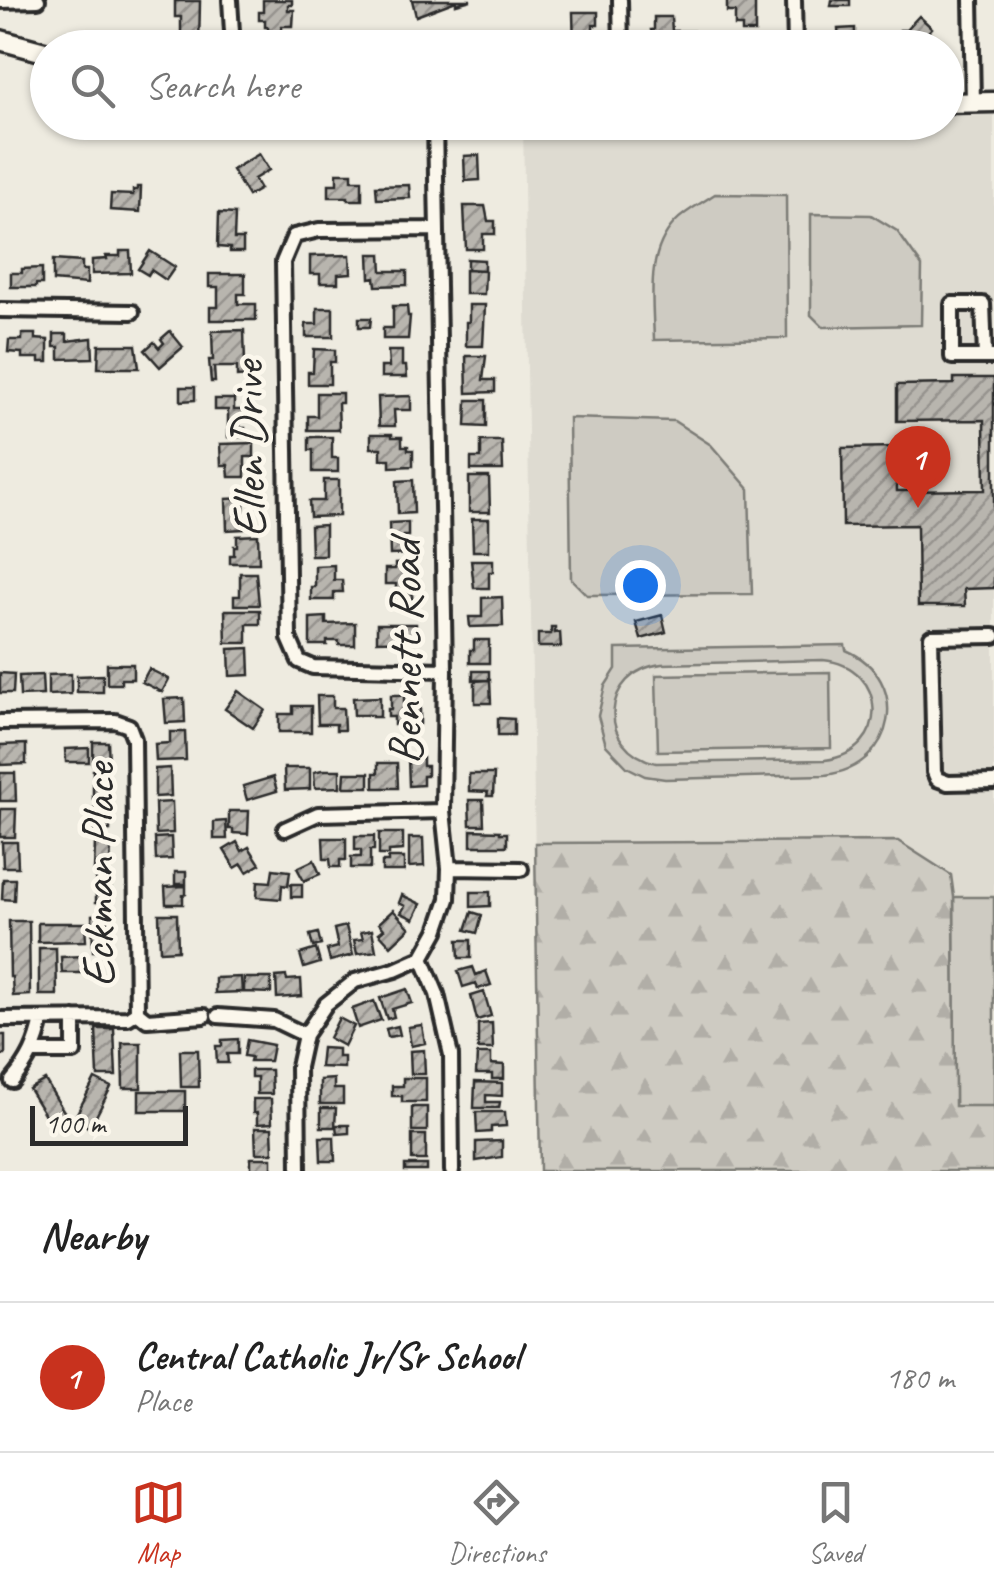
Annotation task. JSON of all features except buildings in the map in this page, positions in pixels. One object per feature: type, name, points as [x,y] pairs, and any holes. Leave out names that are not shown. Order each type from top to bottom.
[{"type":"main road","points":[[0,40],[30,49]]},
{"type":"main road","points":[[964,102],[994,102]]},
{"type":"street","points":[[0,1],[38,0]]},
{"type":"street","points":[[230,0],[232,30]]},
{"type":"street","points":[[620,0],[620,30]]},
{"type":"street","points":[[794,0],[795,30]]},
{"type":"street","points":[[971,0],[974,102]]},
{"type":"street","name":"Bennett Road","points":[[422,958],[448,899],[449,868],[443,811],[445,670],[435,140]]},
{"type":"street","name":"Ellen Drive","points":[[436,228],[319,230],[294,236],[282,262],[289,638],[299,661],[313,667],[445,670]]},
{"type":"street","points":[[952,304],[983,304],[989,357],[952,357],[952,304]]},
{"type":"street","points":[[0,310],[132,312]]},
{"type":"street","points":[[994,636],[931,637],[937,779],[948,783],[994,782]]},
{"type":"street","name":"Eckman Place","points":[[0,722],[115,721],[129,726],[134,739],[142,1016]]},
{"type":"street","points":[[285,829],[318,814],[443,811]]},
{"type":"street","points":[[449,868],[521,869]]},
{"type":"street","points":[[299,1171],[298,1066],[305,1035],[326,1004],[355,981],[422,958],[437,994],[451,1055],[452,1171]]},
{"type":"street","points":[[0,1019],[211,1016],[274,1020],[305,1035]]},
{"type":"street","points":[[12,1081],[37,1042],[42,1018]]},
{"type":"street","points":[[32,1052],[74,1052],[74,1018]]},
{"type":"shaded area","points":[[994,115],[994,1171],[540,1171],[523,140],[964,140],[964,116]]},
{"type":"green space","points":[[715,194],[786,195],[787,338],[654,340],[652,294],[659,248],[679,218]]},
{"type":"green space","points":[[811,214],[871,215],[897,231],[922,266],[921,325],[823,327],[811,315]]},
{"type":"green space","points":[[569,418],[674,421],[711,445],[749,489],[752,594],[587,595],[571,579]]},
{"type":"green space","points":[[845,645],[881,681],[887,700],[887,720],[881,740],[868,756],[849,769],[825,775],[665,779],[645,776],[627,767],[606,745],[598,716],[605,686],[616,669],[616,649]],"holes":[[[823,660],[845,666],[860,677],[870,692],[874,709],[871,726],[862,742],[847,754],[825,760],[656,763],[637,755],[623,743],[615,727],[617,695],[627,680],[662,664]]]},
{"type":"green space","points":[[830,672],[831,748],[658,751],[656,675]]},
{"type":"green space","points":[[898,841],[951,875],[955,1106],[994,1106],[994,1171],[540,1171],[535,843]]},
{"type":"green space","points":[[954,897],[994,897],[994,1106],[955,1107]]},
{"type":"place","name":"Central Catholic Jr/Sr School","points":[[918,508]]}]
